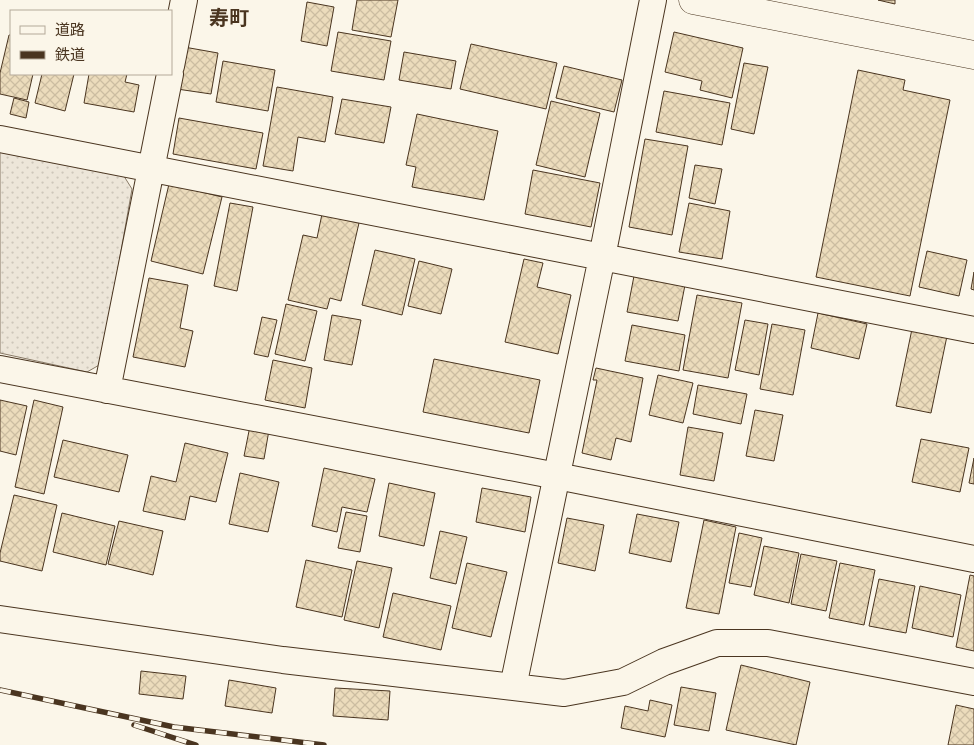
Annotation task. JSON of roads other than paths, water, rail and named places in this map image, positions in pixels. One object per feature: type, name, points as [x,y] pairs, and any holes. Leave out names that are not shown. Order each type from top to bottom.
[{"type":"street","points":[[172,61],[184,0]]},
{"type":"street","points":[[513,688],[654,0]]},
{"type":"street","points":[[694,0],[974,55]]},
{"type":"street","points":[[107,390],[170,75]]},
{"type":"street","points":[[0,139],[974,330]]},
{"type":"street","points":[[0,369],[557,476],[974,559]]},
{"type":"street","points":[[0,619],[284,660],[564,693],[623,682],[664,662],[717,643],[768,643],[974,682]]},
{"type":"railway","points":[[0,690],[174,727],[324,745]]},
{"type":"railway","points":[[134,725],[196,745]]},
{"type":"district","name":"寿町","points":[[229,18]]}]
